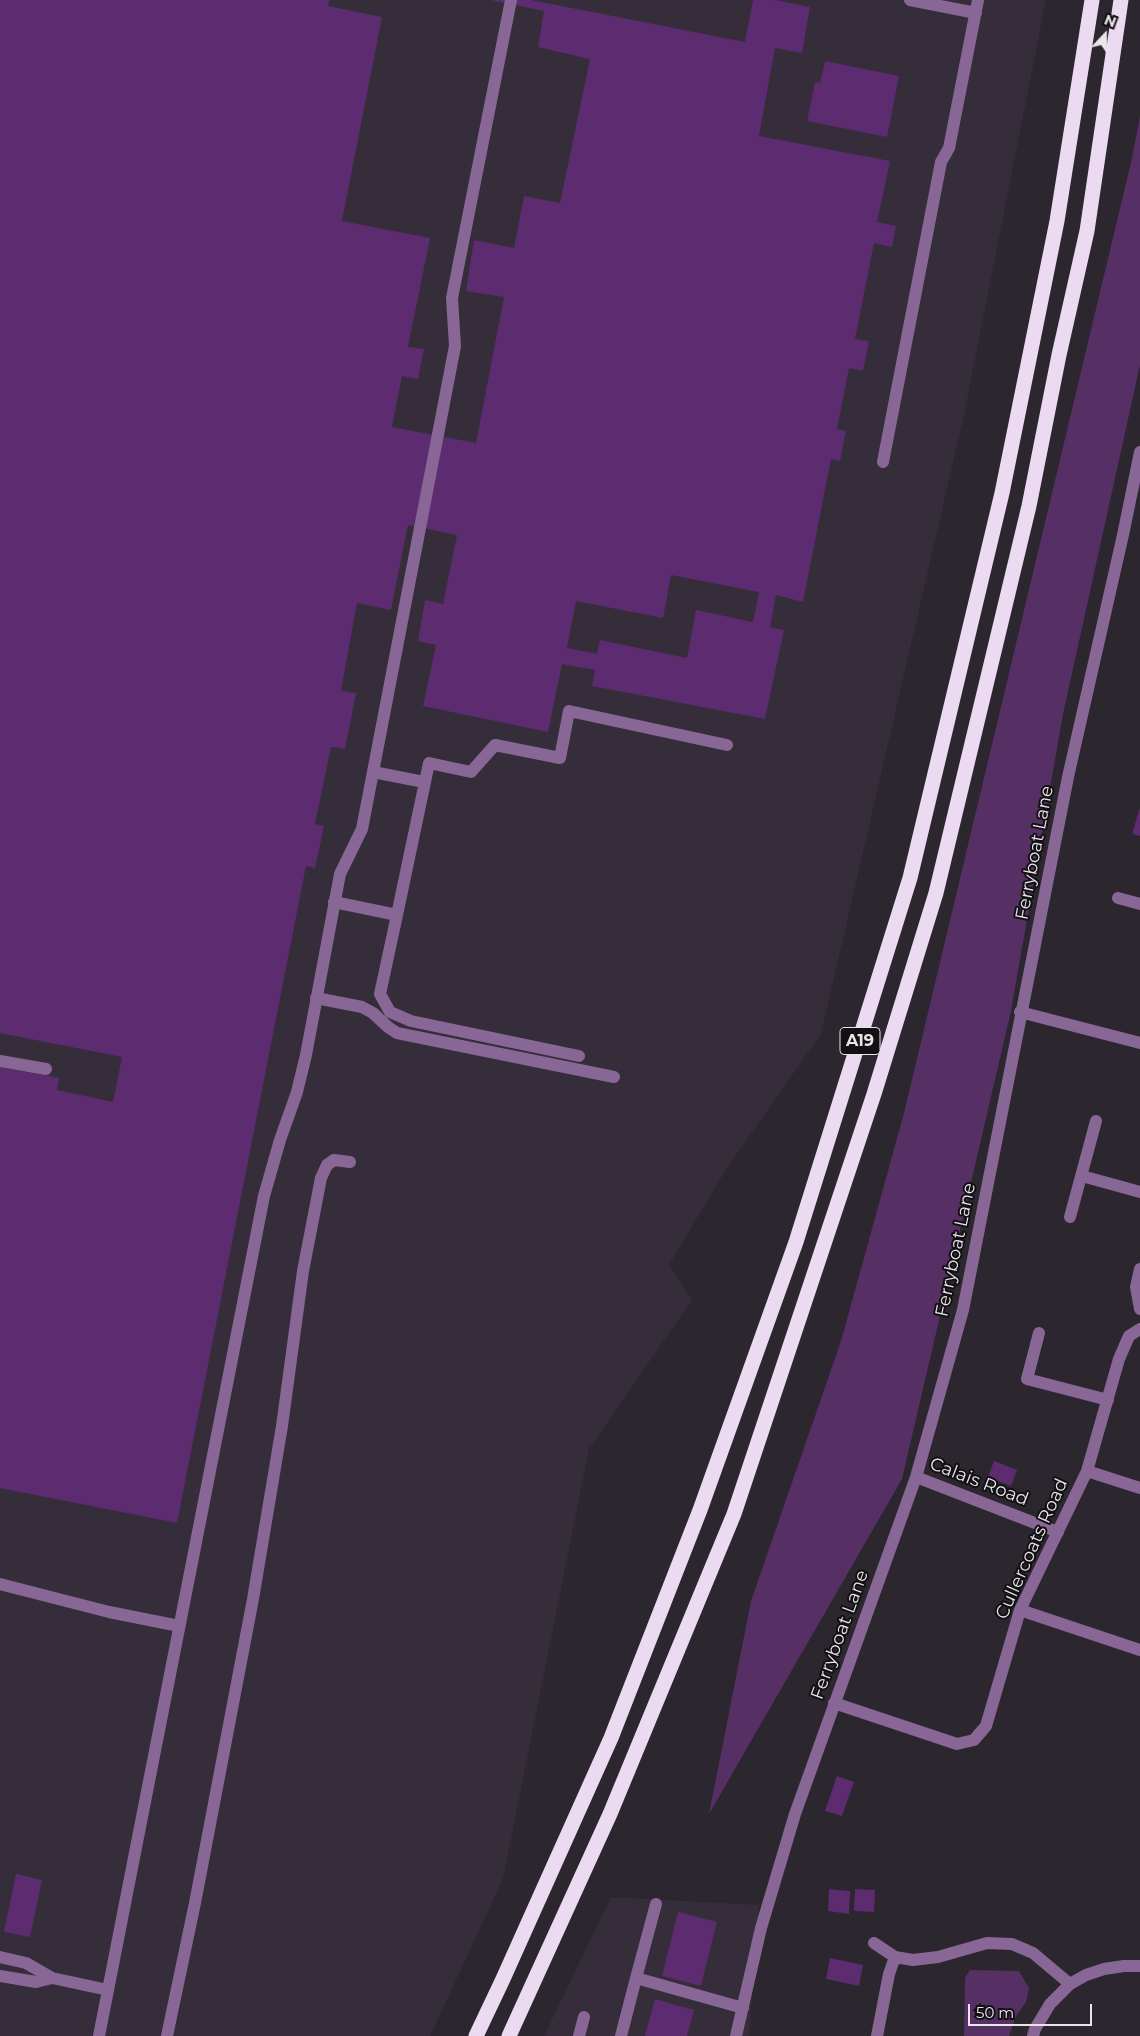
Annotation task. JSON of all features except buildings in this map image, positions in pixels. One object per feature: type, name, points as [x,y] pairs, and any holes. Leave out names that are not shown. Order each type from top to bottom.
[{"type":"highway","name":"A19","points":[[476,2036],[611,1738],[700,1510],[796,1242],[910,878],[1002,493],[1057,221],[1092,0]]},
{"type":"highway","name":"A19","points":[[509,2036],[610,1814],[734,1514],[874,1094],[936,893],[1029,506],[1086,231],[1121,0]]},
{"type":"street","points":[[98,2036],[264,1196],[280,1140],[298,1092],[340,874],[362,829],[455,346],[452,298],[511,0]]},
{"type":"street","points":[[883,462],[941,162],[949,148],[977,6],[910,0]]},
{"type":"street","name":"Ferryboat Lane","points":[[736,2036],[762,1928],[794,1814],[916,1477],[963,1310],[1020,1012],[1068,777],[1124,535],[1140,452]]},
{"type":"street","points":[[579,1056],[411,1021],[390,1012],[380,994],[429,763],[471,772],[495,745],[560,758],[569,711],[727,745]]},
{"type":"street","points":[[373,772],[424,782]]},
{"type":"street","points":[[1118,898],[1140,904]]},
{"type":"street","points":[[334,902],[397,915]]},
{"type":"street","points":[[316,998],[362,1006],[397,1033],[614,1077]]},
{"type":"street","points":[[1020,1012],[1140,1043]]},
{"type":"street","points":[[0,1061],[46,1069]]},
{"type":"street","points":[[1070,1216],[1096,1122]]},
{"type":"street","points":[[167,2036],[253,1600],[282,1426],[303,1271],[321,1178],[327,1165],[334,1160],[350,1162]]},
{"type":"street","points":[[1082,1176],[1140,1192]]},
{"type":"street","points":[[1140,1269],[1136,1287],[1140,1309]]},
{"type":"street","name":"Cullercoats Road","points":[[834,1703],[957,1744],[974,1740],[986,1726],[1020,1610],[1086,1471],[1119,1359],[1129,1336],[1140,1328]]},
{"type":"street","points":[[1039,1333],[1027,1376],[1028,1380],[1108,1400]]},
{"type":"street","points":[[1086,1471],[1140,1488]]},
{"type":"street","name":"Calais Road","points":[[916,1477],[1058,1532]]},
{"type":"street","points":[[0,1584],[179,1626]]},
{"type":"street","points":[[1020,1610],[1140,1650]]},
{"type":"street","points":[[621,2036],[656,1904]]},
{"type":"street","points":[[874,1942],[895,1957],[914,1960],[938,1957],[987,1943],[1012,1944],[1032,1953],[1070,1984]]},
{"type":"street","points":[[0,1957],[26,1963],[52,1978],[108,1990]]},
{"type":"street","points":[[877,2036],[889,1974],[895,1957]]},
{"type":"street","points":[[1033,2036],[1035,2029],[1050,2004],[1070,1984],[1086,1975],[1104,1969],[1140,1966]]},
{"type":"street","points":[[0,1976],[36,1982],[52,1978]]},
{"type":"street","points":[[636,1978],[744,2008]]},
{"type":"street","points":[[579,2036],[584,2017]]},
{"type":"shaded area","points":[[0,0],[1046,0],[964,415],[821,1034],[727,1168],[669,1265],[692,1300],[589,1449],[503,1879],[430,2036],[0,2036]]},
{"type":"shaded area","points":[[1140,116],[1140,365],[1063,714],[1011,1011],[902,1479],[709,1814],[751,1601],[841,1341],[904,1113],[1132,158]]},
{"type":"shaded area","points":[[611,1897],[759,1905],[749,2036],[544,2036]]},
{"type":"shaded area","points":[[970,1970],[1019,1971],[1029,1988],[1026,2002],[1016,2016],[1009,2036],[964,2036],[965,1978]]}]
